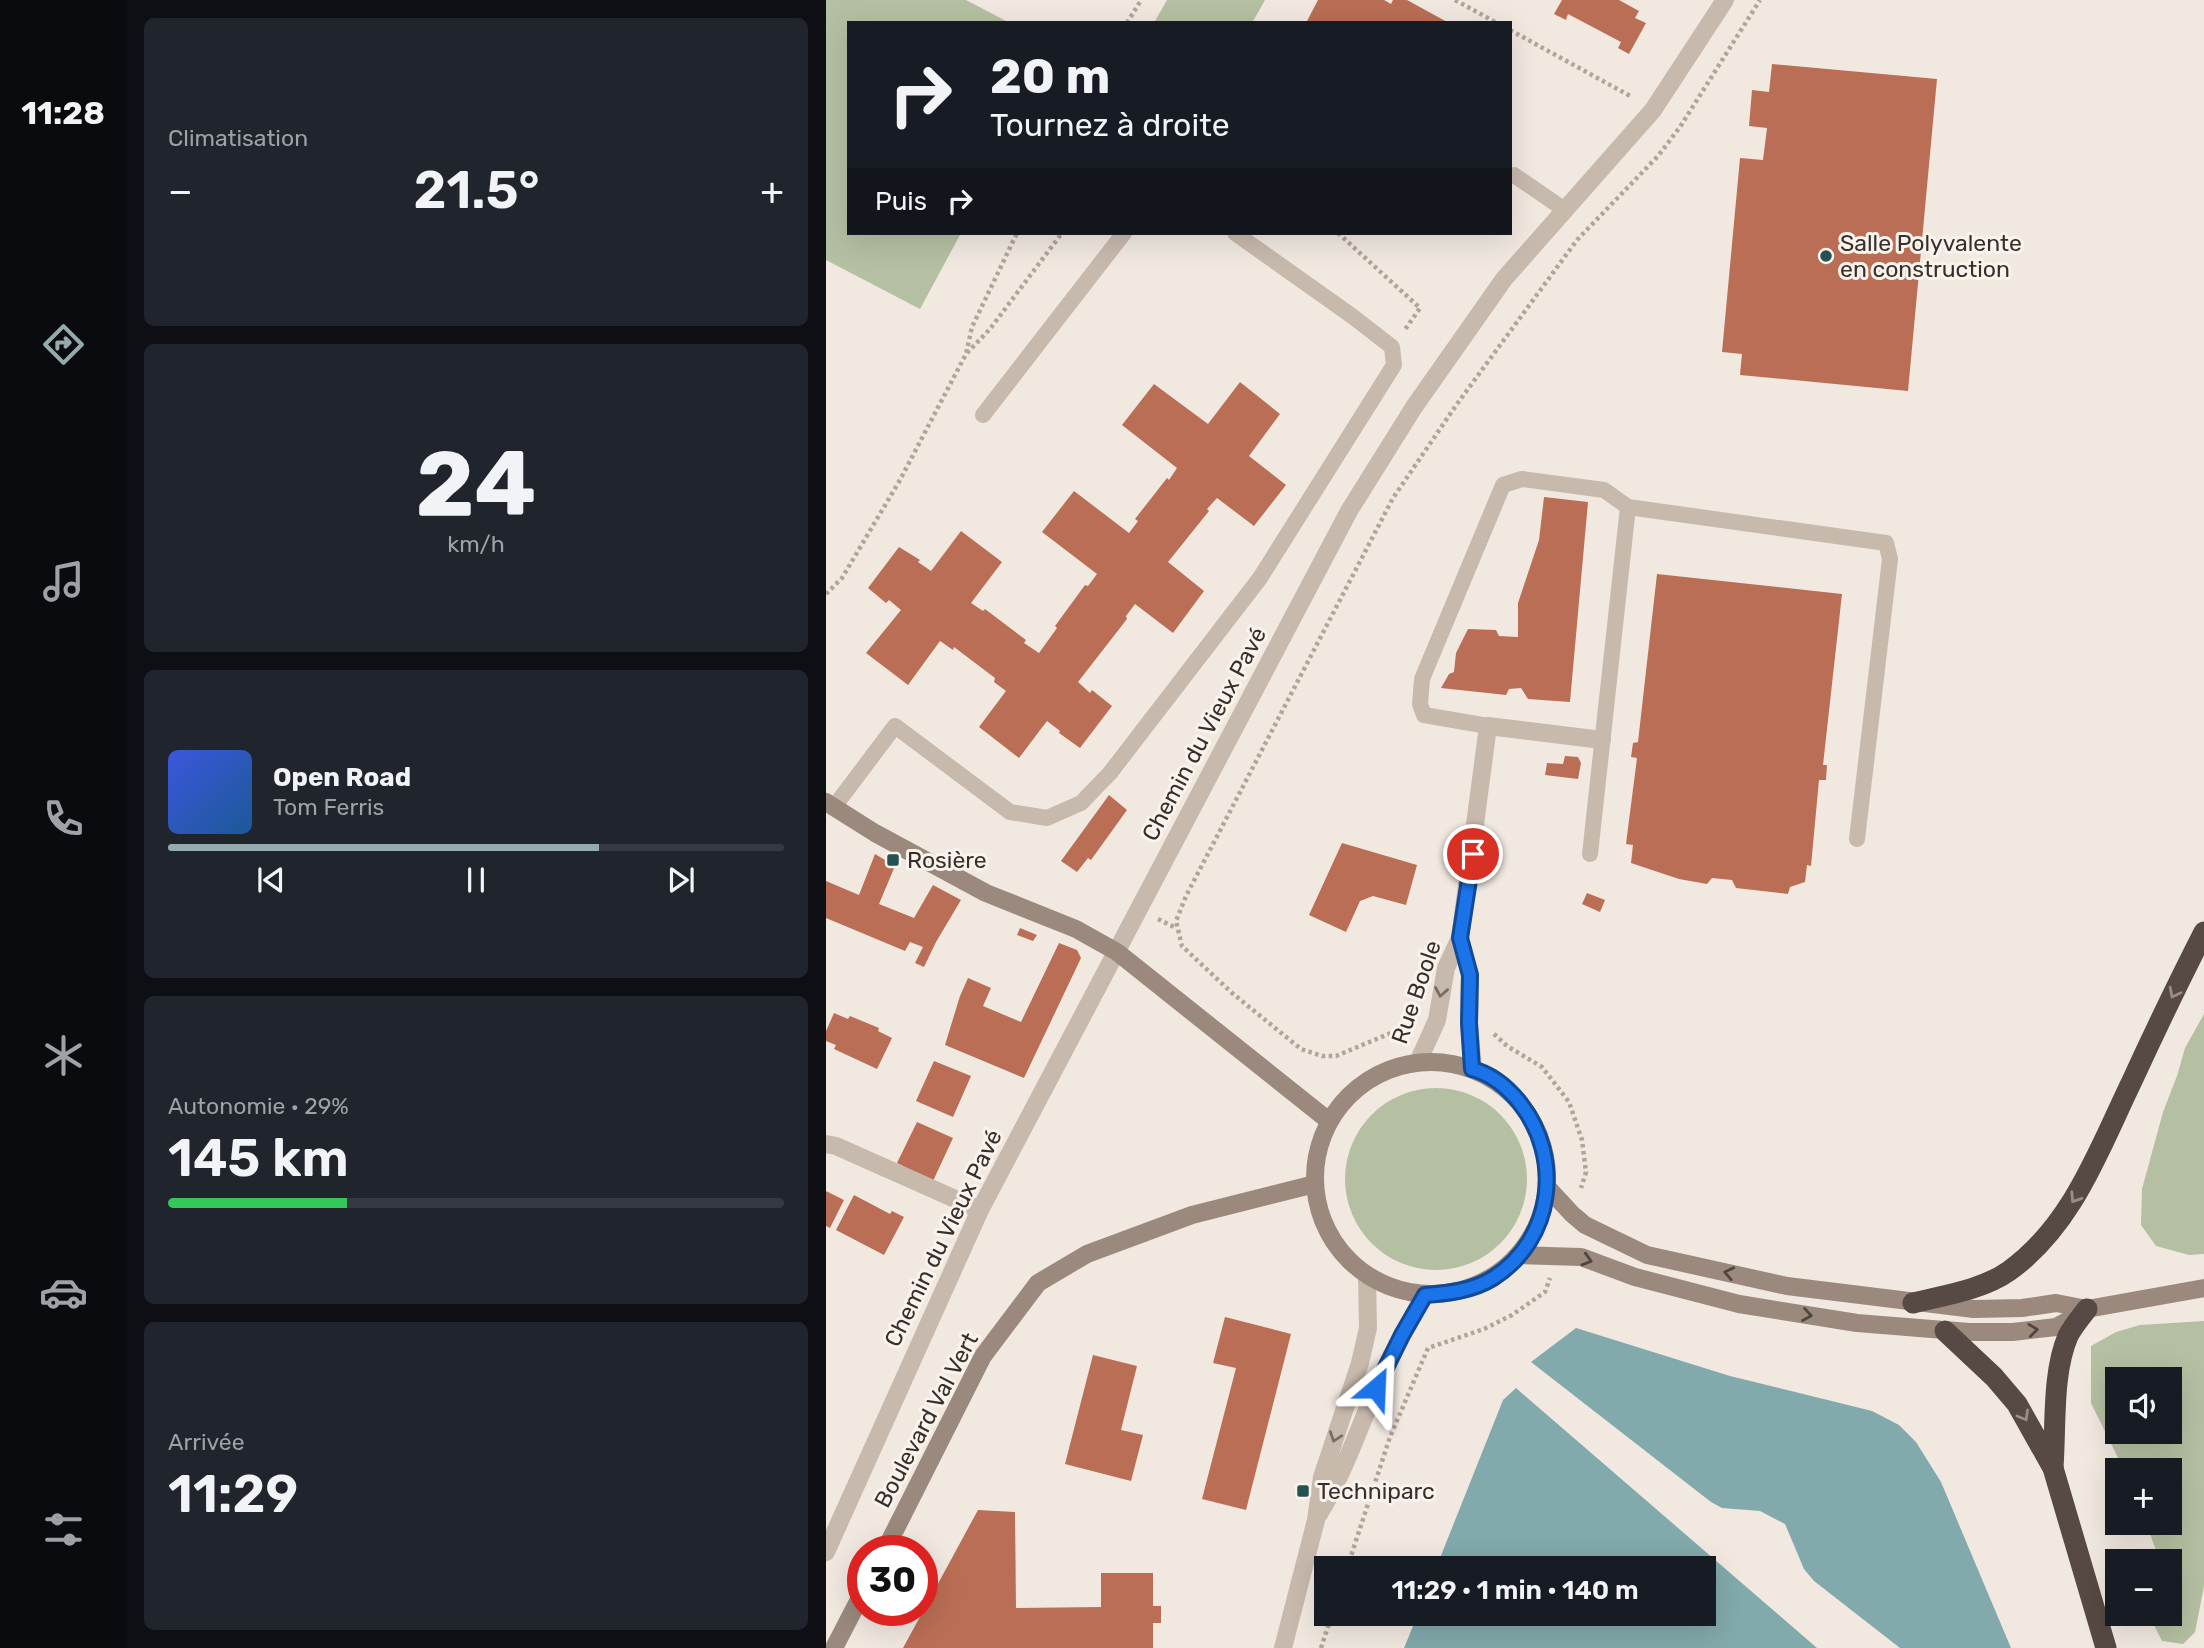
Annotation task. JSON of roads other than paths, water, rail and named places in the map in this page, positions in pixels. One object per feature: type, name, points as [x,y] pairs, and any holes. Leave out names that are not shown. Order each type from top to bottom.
[{"type":"highway","points":[[1913,1303],[1963,1290],[2007,1273],[2048,1235],[2078,1193],[2204,932]]},
{"type":"highway","points":[[2053,1468],[2058,1380],[2063,1352],[2069,1334],[2087,1309]]},
{"type":"highway","points":[[1945,1331],[1994,1377],[2017,1404],[2053,1468],[2106,1648]]},
{"type":"street","name":"Chemin du Vieux Pavé","points":[[826,1552],[980,1210],[1349,511],[1414,407],[1504,279],[1653,110],[1717,3]]},
{"type":"street","points":[[1488,726],[1602,740]]},
{"type":"street","name":"Rue Boole","points":[[1418,1062],[1437,1020],[1446,968],[1460,938],[1488,726]]},
{"type":"street","points":[[830,804],[875,833],[986,893],[1076,929],[1117,952],[1329,1121]]},
{"type":"street","name":"Rue Boole","points":[[1460,938],[1470,975],[1472,1069]]},
{"type":"street","points":[[1418,1062],[1447,1062],[1472,1069],[1511,1092],[1532,1119],[1545,1152],[1548,1188],[1539,1224],[1519,1255],[1492,1278],[1460,1291],[1425,1295],[1395,1289],[1367,1276],[1340,1252],[1322,1220],[1314,1184],[1317,1152],[1329,1121],[1350,1093],[1379,1073],[1418,1062]]},
{"type":"street","points":[[826,1144],[836,1146],[980,1210]]},
{"type":"street","name":"Boulevard Val Vert","points":[[892,1535],[982,1356],[1038,1283],[1087,1254],[1192,1214],[1314,1184]]},
{"type":"street","points":[[1548,1188],[1585,1225],[1647,1255],[1787,1286],[1974,1309],[2056,1304],[2087,1309],[2204,1288]]},
{"type":"street","points":[[1519,1255],[1581,1257],[1635,1277],[1739,1304],[1857,1323],[1945,1331],[2013,1332],[2056,1328],[2087,1309]]},
{"type":"street","points":[[1283,1648],[1316,1520],[1322,1477],[1360,1363],[1368,1328],[1367,1276]]},
{"type":"street","points":[[1316,1520],[1338,1484],[1376,1388],[1425,1295]]},
{"type":"street","points":[[834,1648],[847,1623]]},
{"type":"lane","points":[[1514,175],[1565,210]]},
{"type":"lane","points":[[983,415],[1122,235]]},
{"type":"lane","points":[[830,804],[895,726],[1010,813],[1047,818],[1081,803],[1110,774],[1260,578],[1394,365],[1392,347],[1238,235]]},
{"type":"lane","points":[[1488,726],[1423,715],[1420,704],[1422,679],[1503,485],[1522,479],[1604,490],[1628,507],[1886,542],[1890,559],[1857,839]]},
{"type":"lane","points":[[1590,854],[1628,507]]},
{"type":"water","points":[[1576,1328],[1730,1376],[1872,1411],[1899,1425],[1916,1442],[1941,1482],[2011,1648],[1900,1648],[1814,1581],[1804,1569],[1785,1524],[1760,1511],[1722,1508],[1711,1502],[1531,1362]]},
{"type":"water","points":[[1516,1388],[1710,1556],[1441,1556],[1503,1400]]},
{"type":"water","points":[[1716,1561],[1817,1648],[1404,1648],[1413,1626],[1716,1626]]},
{"type":"place","name":"Salle Polyvalente en construction","points":[[1826,256]]},
{"type":"place","name":"Rosière","points":[[893,860]]},
{"type":"place","name":"Techniparc","points":[[1303,1491]]}]
